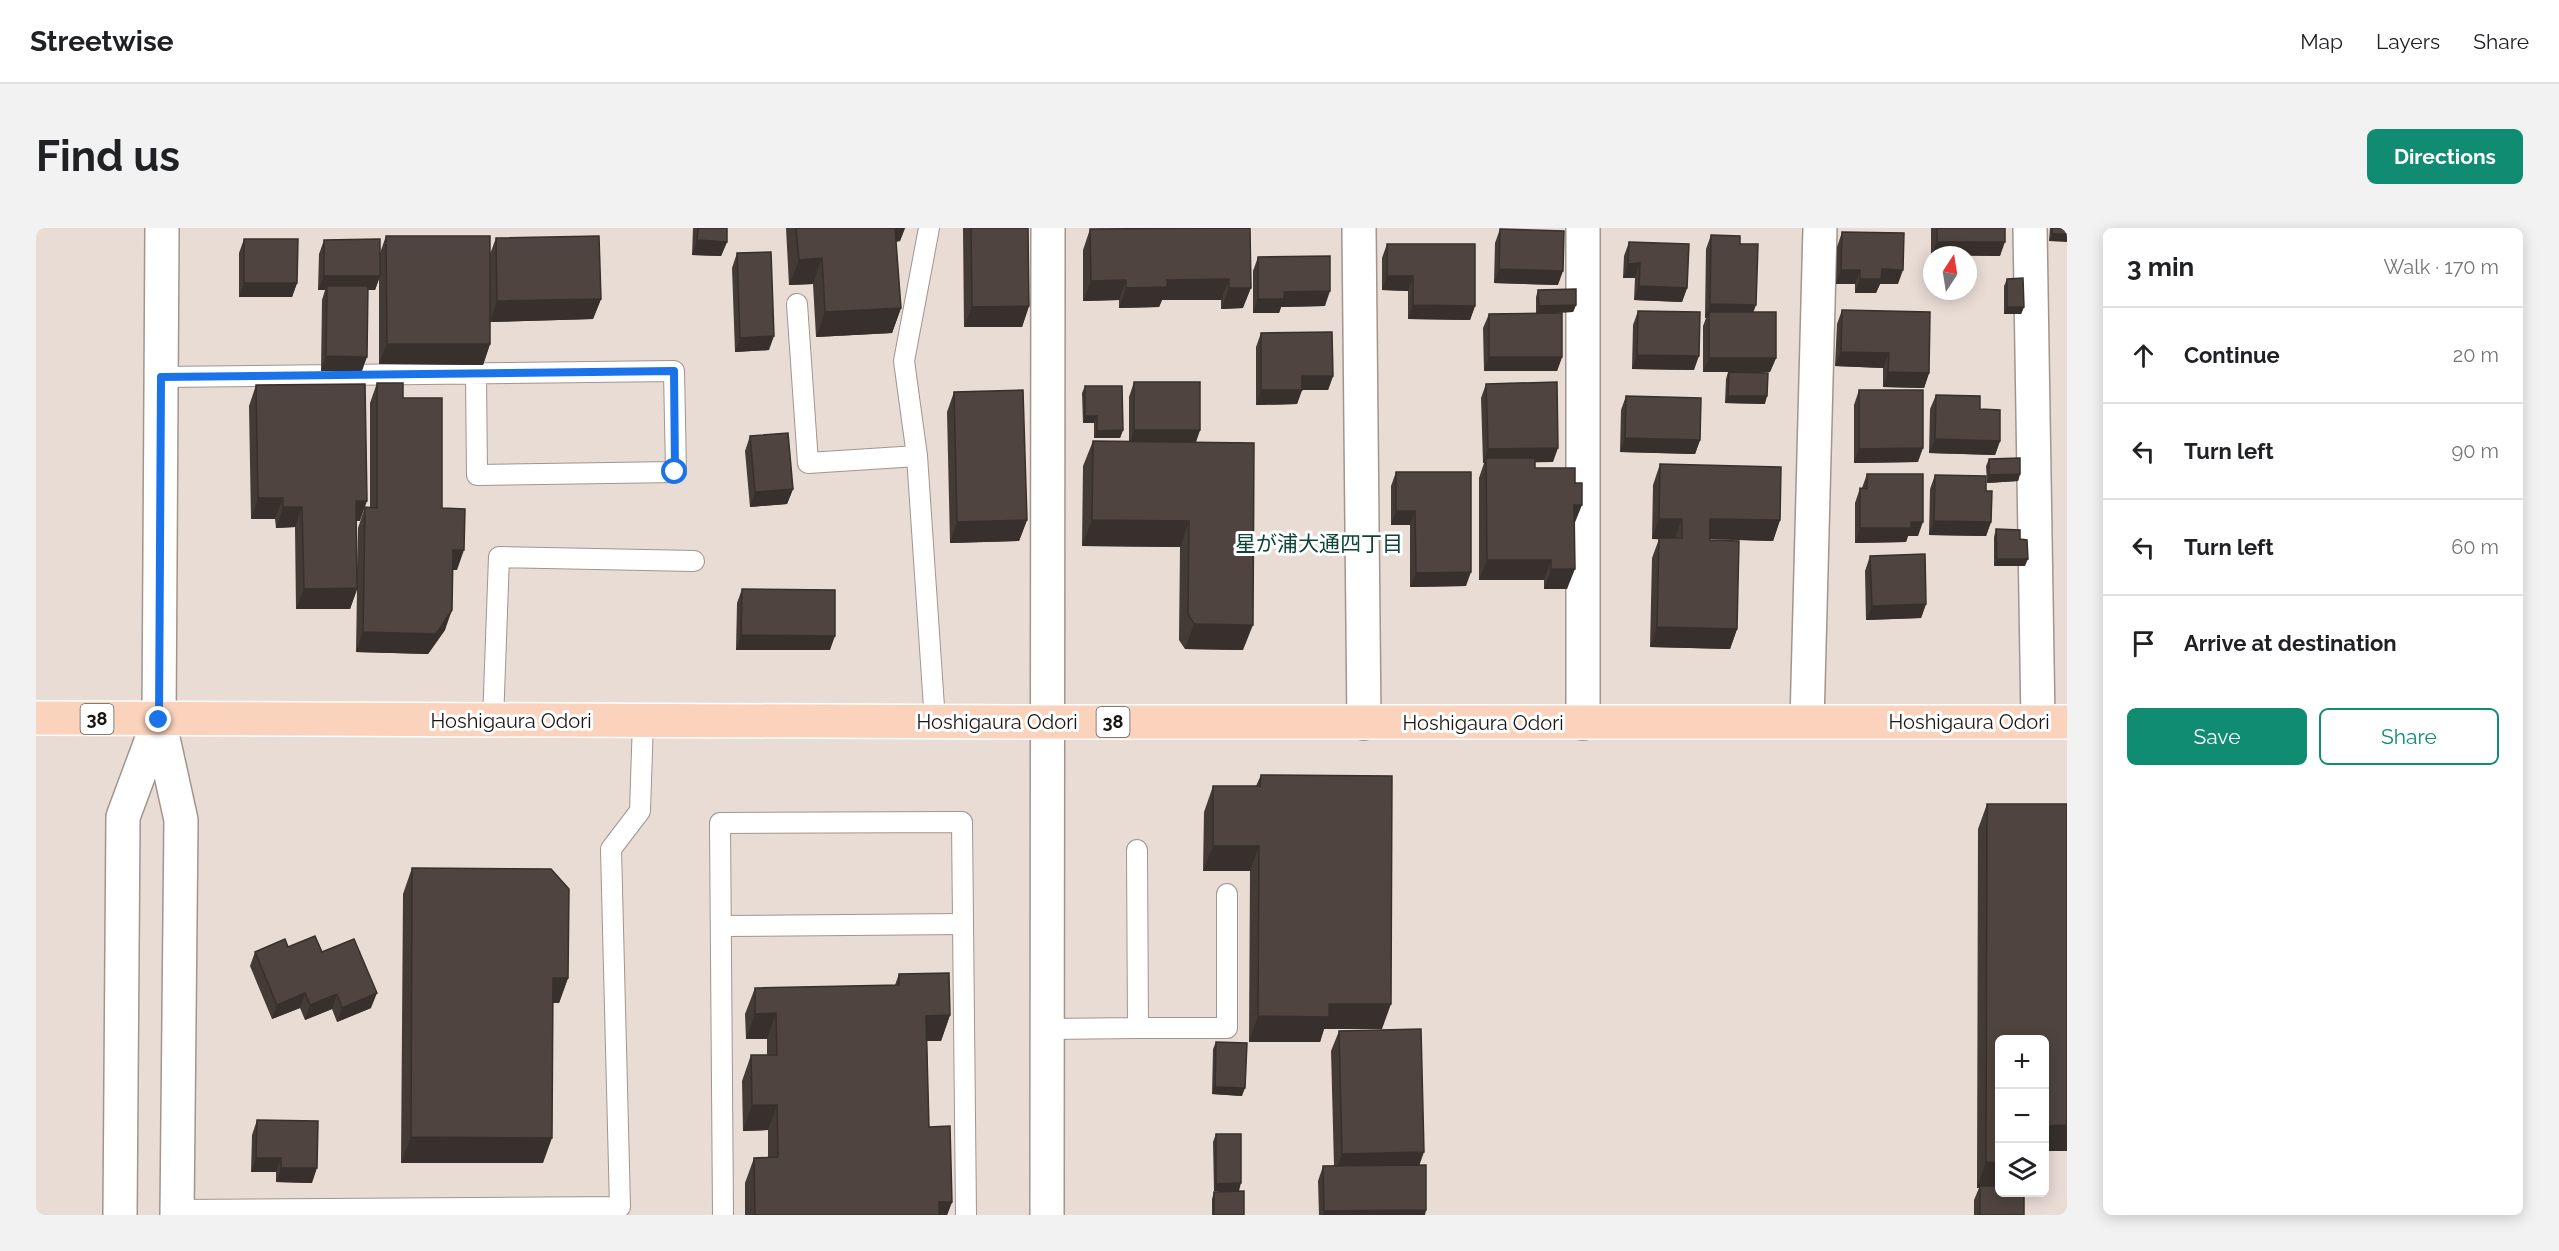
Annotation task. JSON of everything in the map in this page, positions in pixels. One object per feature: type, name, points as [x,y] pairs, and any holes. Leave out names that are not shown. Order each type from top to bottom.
[{"type":"highway","name":"Hoshigaura Odori","points":[[36,718],[1364,723],[2053,722]]},
{"type":"street","points":[[162,228],[159,720],[180,820],[177,1213]]},
{"type":"street","points":[[1047,1215],[1048,228]]},
{"type":"street","points":[[1359,228],[1364,723]]},
{"type":"street","points":[[1582,228],[1583,723]]},
{"type":"street","points":[[1807,722],[1820,228]]},
{"type":"street","points":[[2030,228],[2053,722]]},
{"type":"street","points":[[120,1215],[121,833],[123,817],[159,720]]},
{"type":"lane","points":[[929,228],[904,361],[917,456],[935,722]]},
{"type":"lane","points":[[796,304],[808,463],[917,456]]},
{"type":"lane","points":[[161,377],[674,371],[675,472],[477,475],[476,374]]},
{"type":"lane","points":[[493,721],[499,557],[694,561]]},
{"type":"lane","points":[[177,1213],[620,1207],[611,849],[640,811],[643,721]]},
{"type":"lane","points":[[723,1215],[720,823],[962,822],[966,1215]]},
{"type":"lane","points":[[1137,850],[1138,1028]]},
{"type":"lane","points":[[1047,1029],[1227,1028],[1227,894]]},
{"type":"lane","points":[[722,926],[963,924]]},
{"type":"building","points":[[698,228],[727,228],[727,242],[697,240]]},
{"type":"building","points":[[796,228],[895,228],[901,308],[825,312],[822,258],[799,260]]},
{"type":"building","points":[[971,228],[1028,228],[1029,306],[972,307]]},
{"type":"building","points":[[1250,228],[1251,288],[1229,288],[1229,279],[1167,280],[1167,287],[1126,288],[1126,280],[1091,281],[1090,229]]},
{"type":"building","points":[[1937,228],[2005,228],[2005,242],[1937,242]]},
{"type":"building","points":[[2052,228],[2067,228],[2067,234],[2052,234]]},
{"type":"building","points":[[1500,229],[1564,231],[1563,271],[1499,269]]},
{"type":"building","points":[[1842,232],[1904,233],[1903,270],[1882,269],[1881,279],[1860,279],[1860,270],[1841,270]]},
{"type":"building","points":[[1711,235],[1740,236],[1740,244],[1758,244],[1756,305],[1710,304]]},
{"type":"building","points":[[386,236],[490,236],[490,344],[387,344]]},
{"type":"building","points":[[599,236],[601,299],[497,301],[496,238]]},
{"type":"building","points":[[244,239],[298,239],[297,283],[244,283]]},
{"type":"building","points":[[380,239],[380,276],[324,276],[324,240]]},
{"type":"building","points":[[1629,242],[1689,244],[1687,288],[1639,286],[1640,263],[1628,264]]},
{"type":"building","points":[[1387,244],[1475,244],[1475,306],[1413,305],[1413,276],[1387,276]]},
{"type":"building","points":[[771,252],[774,336],[740,338],[737,253]]},
{"type":"building","points":[[1330,256],[1330,291],[1284,292],[1284,299],[1258,299],[1258,257]]},
{"type":"building","points":[[2023,278],[2024,307],[2007,307],[2007,279]]},
{"type":"building","points":[[327,286],[368,286],[367,357],[326,356]]},
{"type":"building","points":[[1576,289],[1576,305],[1539,306],[1538,290]]},
{"type":"building","points":[[1842,310],[1930,312],[1929,373],[1888,372],[1889,353],[1841,352]]},
{"type":"building","points":[[1638,311],[1700,312],[1699,356],[1637,355]]},
{"type":"building","points":[[1709,312],[1776,312],[1776,358],[1709,358]]},
{"type":"building","points":[[1562,313],[1562,357],[1489,357],[1489,314]]},
{"type":"building","points":[[1332,332],[1333,376],[1302,376],[1302,390],[1261,390],[1261,333]]},
{"type":"building","points":[[1729,372],[1768,373],[1767,396],[1728,396]]},
{"type":"building","points":[[1134,382],[1200,382],[1200,430],[1134,430]]},
{"type":"building","points":[[1557,382],[1558,448],[1488,449],[1486,384]]},
{"type":"building","points":[[377,383],[403,383],[403,398],[442,398],[442,508],[465,509],[464,550],[453,550],[452,610],[436,634],[363,632],[365,507],[377,508]]},
{"type":"building","points":[[365,384],[367,501],[356,501],[357,588],[304,589],[302,507],[283,507],[283,498],[258,498],[256,385]]},
{"type":"building","points":[[1085,386],[1122,386],[1123,430],[1097,431],[1097,416],[1085,416]]},
{"type":"building","points":[[1023,390],[1027,520],[957,522],[954,392]]},
{"type":"building","points":[[1859,390],[1923,390],[1923,448],[1859,449]]},
{"type":"building","points":[[1936,395],[1980,396],[1980,409],[2000,410],[2000,441],[1935,439]]},
{"type":"building","points":[[1626,396],[1701,398],[1700,440],[1625,438]]},
{"type":"building","points":[[788,433],[793,489],[755,492],[750,436]]},
{"type":"building","points":[[1093,441],[1254,443],[1253,625],[1194,624],[1188,614],[1189,521],[1092,520]]},
{"type":"building","points":[[1486,458],[1535,458],[1535,468],[1575,468],[1575,483],[1582,483],[1582,505],[1574,505],[1575,569],[1551,569],[1551,560],[1487,560]]},
{"type":"building","points":[[2020,458],[2020,474],[1989,475],[1989,459]]},
{"type":"building","points":[[1660,464],[1781,467],[1780,520],[1710,519],[1710,540],[1739,541],[1737,629],[1657,627],[1659,538],[1682,538],[1682,519],[1659,519]]},
{"type":"building","points":[[1396,472],[1471,472],[1471,572],[1416,573],[1415,511],[1396,511]]},
{"type":"building","points":[[1867,474],[1923,474],[1923,522],[1911,522],[1911,528],[1860,528],[1860,488],[1867,489]]},
{"type":"building","points":[[1935,475],[1986,476],[1986,491],[1992,491],[1991,522],[1934,521]]},
{"type":"building","points":[[1996,529],[2020,530],[2020,539],[2027,540],[2028,559],[1997,559]]},
{"type":"building","points":[[1925,554],[1926,604],[1872,606],[1870,556]]},
{"type":"building","points":[[742,589],[835,590],[835,636],[741,635]]},
{"type":"building","points":[[1261,775],[1392,776],[1391,1004],[1329,1004],[1329,1017],[1258,1016],[1259,846],[1213,846],[1213,786],[1260,786]]},
{"type":"building","points":[[1987,804],[2067,804],[2067,1125],[2049,1126],[2049,1035],[1995,1035],[1995,1163],[1986,1162]]},
{"type":"building","points":[[412,868],[551,869],[569,889],[568,978],[553,978],[552,1138],[411,1137]]},
{"type":"building","points":[[315,936],[322,952],[354,939],[377,993],[342,1008],[337,994],[310,1005],[305,993],[277,1005],[255,952],[285,939],[288,947]]},
{"type":"building","points":[[949,973],[950,1015],[926,1016],[929,1127],[950,1126],[952,1202],[939,1202],[939,1215],[755,1215],[754,1158],[778,1157],[777,1105],[752,1105],[751,1055],[777,1055],[776,1013],[755,1014],[755,988],[899,985],[899,974]]},
{"type":"building","points":[[1421,1029],[1424,1152],[1342,1154],[1339,1031]]},
{"type":"building","points":[[1216,1042],[1247,1043],[1245,1088],[1215,1087]]},
{"type":"building","points":[[257,1120],[318,1121],[317,1168],[281,1168],[281,1158],[256,1158]]},
{"type":"building","points":[[1216,1134],[1241,1134],[1241,1183],[1216,1184]]},
{"type":"building","points":[[1426,1165],[1426,1210],[1324,1211],[1323,1166]]},
{"type":"building","points":[[1980,1186],[1995,1186],[1995,1197],[2024,1197],[2024,1215],[1980,1215]]},
{"type":"building","points":[[1244,1191],[1244,1215],[1214,1215],[1214,1192]]},
{"type":"district","name":"星が浦大通四丁目","points":[[1319,544]]},
{"type":"route","points":[[159,720],[161,377],[674,371],[675,472]]}]
